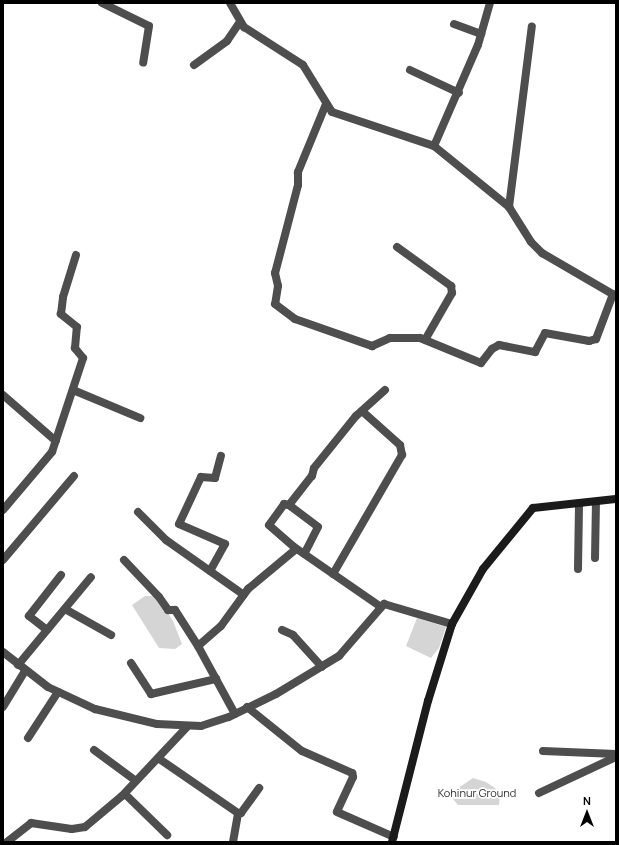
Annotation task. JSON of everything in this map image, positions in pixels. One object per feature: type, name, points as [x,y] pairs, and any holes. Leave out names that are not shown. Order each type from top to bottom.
[{"type":"street","points":[[102,3],[149,26],[143,63]]},
{"type":"street","points":[[230,3],[240,22],[303,65],[326,104],[339,116],[434,146],[509,207],[531,242],[542,253],[614,295],[598,336],[592,341],[545,333],[536,352],[499,345],[492,349],[481,363],[425,340],[390,338],[376,346],[367,346],[305,324],[275,304],[278,286],[275,273],[298,185],[298,172],[326,104]]},
{"type":"street","points":[[434,146],[459,93],[481,34],[490,3]]},
{"type":"street","points":[[194,65],[224,44],[240,22]]},
{"type":"street","points":[[454,24],[481,34]]},
{"type":"street","points":[[509,207],[532,26]]},
{"type":"street","points":[[410,70],[459,93]]},
{"type":"street","points":[[397,248],[451,286],[452,293],[425,340]]},
{"type":"street","points":[[3,510],[46,459],[56,440],[74,390],[83,358],[75,348],[77,327],[63,318],[61,310],[76,255]]},
{"type":"street","points":[[74,390],[140,418]]},
{"type":"street","points":[[289,505],[312,476],[314,468],[362,411],[385,390]]},
{"type":"street","points":[[3,395],[56,440]]},
{"type":"street","points":[[333,574],[402,455],[400,445],[362,411]]},
{"type":"street","points":[[210,571],[225,544],[180,524],[201,476],[215,478],[221,456]]},
{"type":"street","points":[[3,560],[74,476]]},
{"type":"street","points":[[247,707],[302,751],[352,774],[353,777],[337,812],[393,839],[428,701],[452,624],[483,570],[525,515],[536,507],[616,499]]},
{"type":"street","points":[[596,502],[596,558]]},
{"type":"street","points":[[578,570],[579,503]]},
{"type":"street","points":[[304,554],[318,527],[289,505],[284,504],[269,527],[296,549],[381,607]]},
{"type":"street","points":[[138,512],[166,540],[244,595]]},
{"type":"street","points":[[198,646],[221,626],[244,595],[296,549]]},
{"type":"street","points":[[124,560],[159,596],[168,610],[175,610],[198,646],[235,714]]},
{"type":"street","points":[[47,630],[29,616],[61,575]]},
{"type":"street","points":[[18,665],[91,577]]},
{"type":"street","points":[[3,652],[25,671],[58,692],[105,713],[187,727],[201,726],[235,714],[276,694],[322,667],[358,638],[381,607],[391,604],[452,624]]},
{"type":"street","points":[[65,609],[111,635]]},
{"type":"street","points":[[282,630],[293,635],[322,667]]},
{"type":"street","points":[[131,663],[151,694],[216,679]]},
{"type":"street","points":[[3,707],[25,671]]},
{"type":"street","points":[[28,738],[58,692]]},
{"type":"street","points":[[8,842],[31,823],[79,829],[125,794],[187,727]]},
{"type":"street","points":[[94,750],[136,781]]},
{"type":"street","points":[[543,751],[616,755]]},
{"type":"street","points":[[539,793],[616,755]]},
{"type":"street","points":[[158,758],[238,813]]},
{"type":"street","points":[[238,813],[241,813],[259,788]]},
{"type":"street","points":[[125,794],[167,835]]},
{"type":"street","points":[[232,842],[238,813]]},
{"type":"green space","points":[[145,596],[157,596],[173,621],[182,644],[175,649],[159,648],[132,605]]},
{"type":"green space","points":[[417,618],[446,627],[439,648],[431,658],[406,646]]},
{"type":"green space","name":"Kohinur Ground","points":[[473,778],[486,782],[495,788],[500,796],[499,805],[458,805],[452,798],[454,791]]}]
